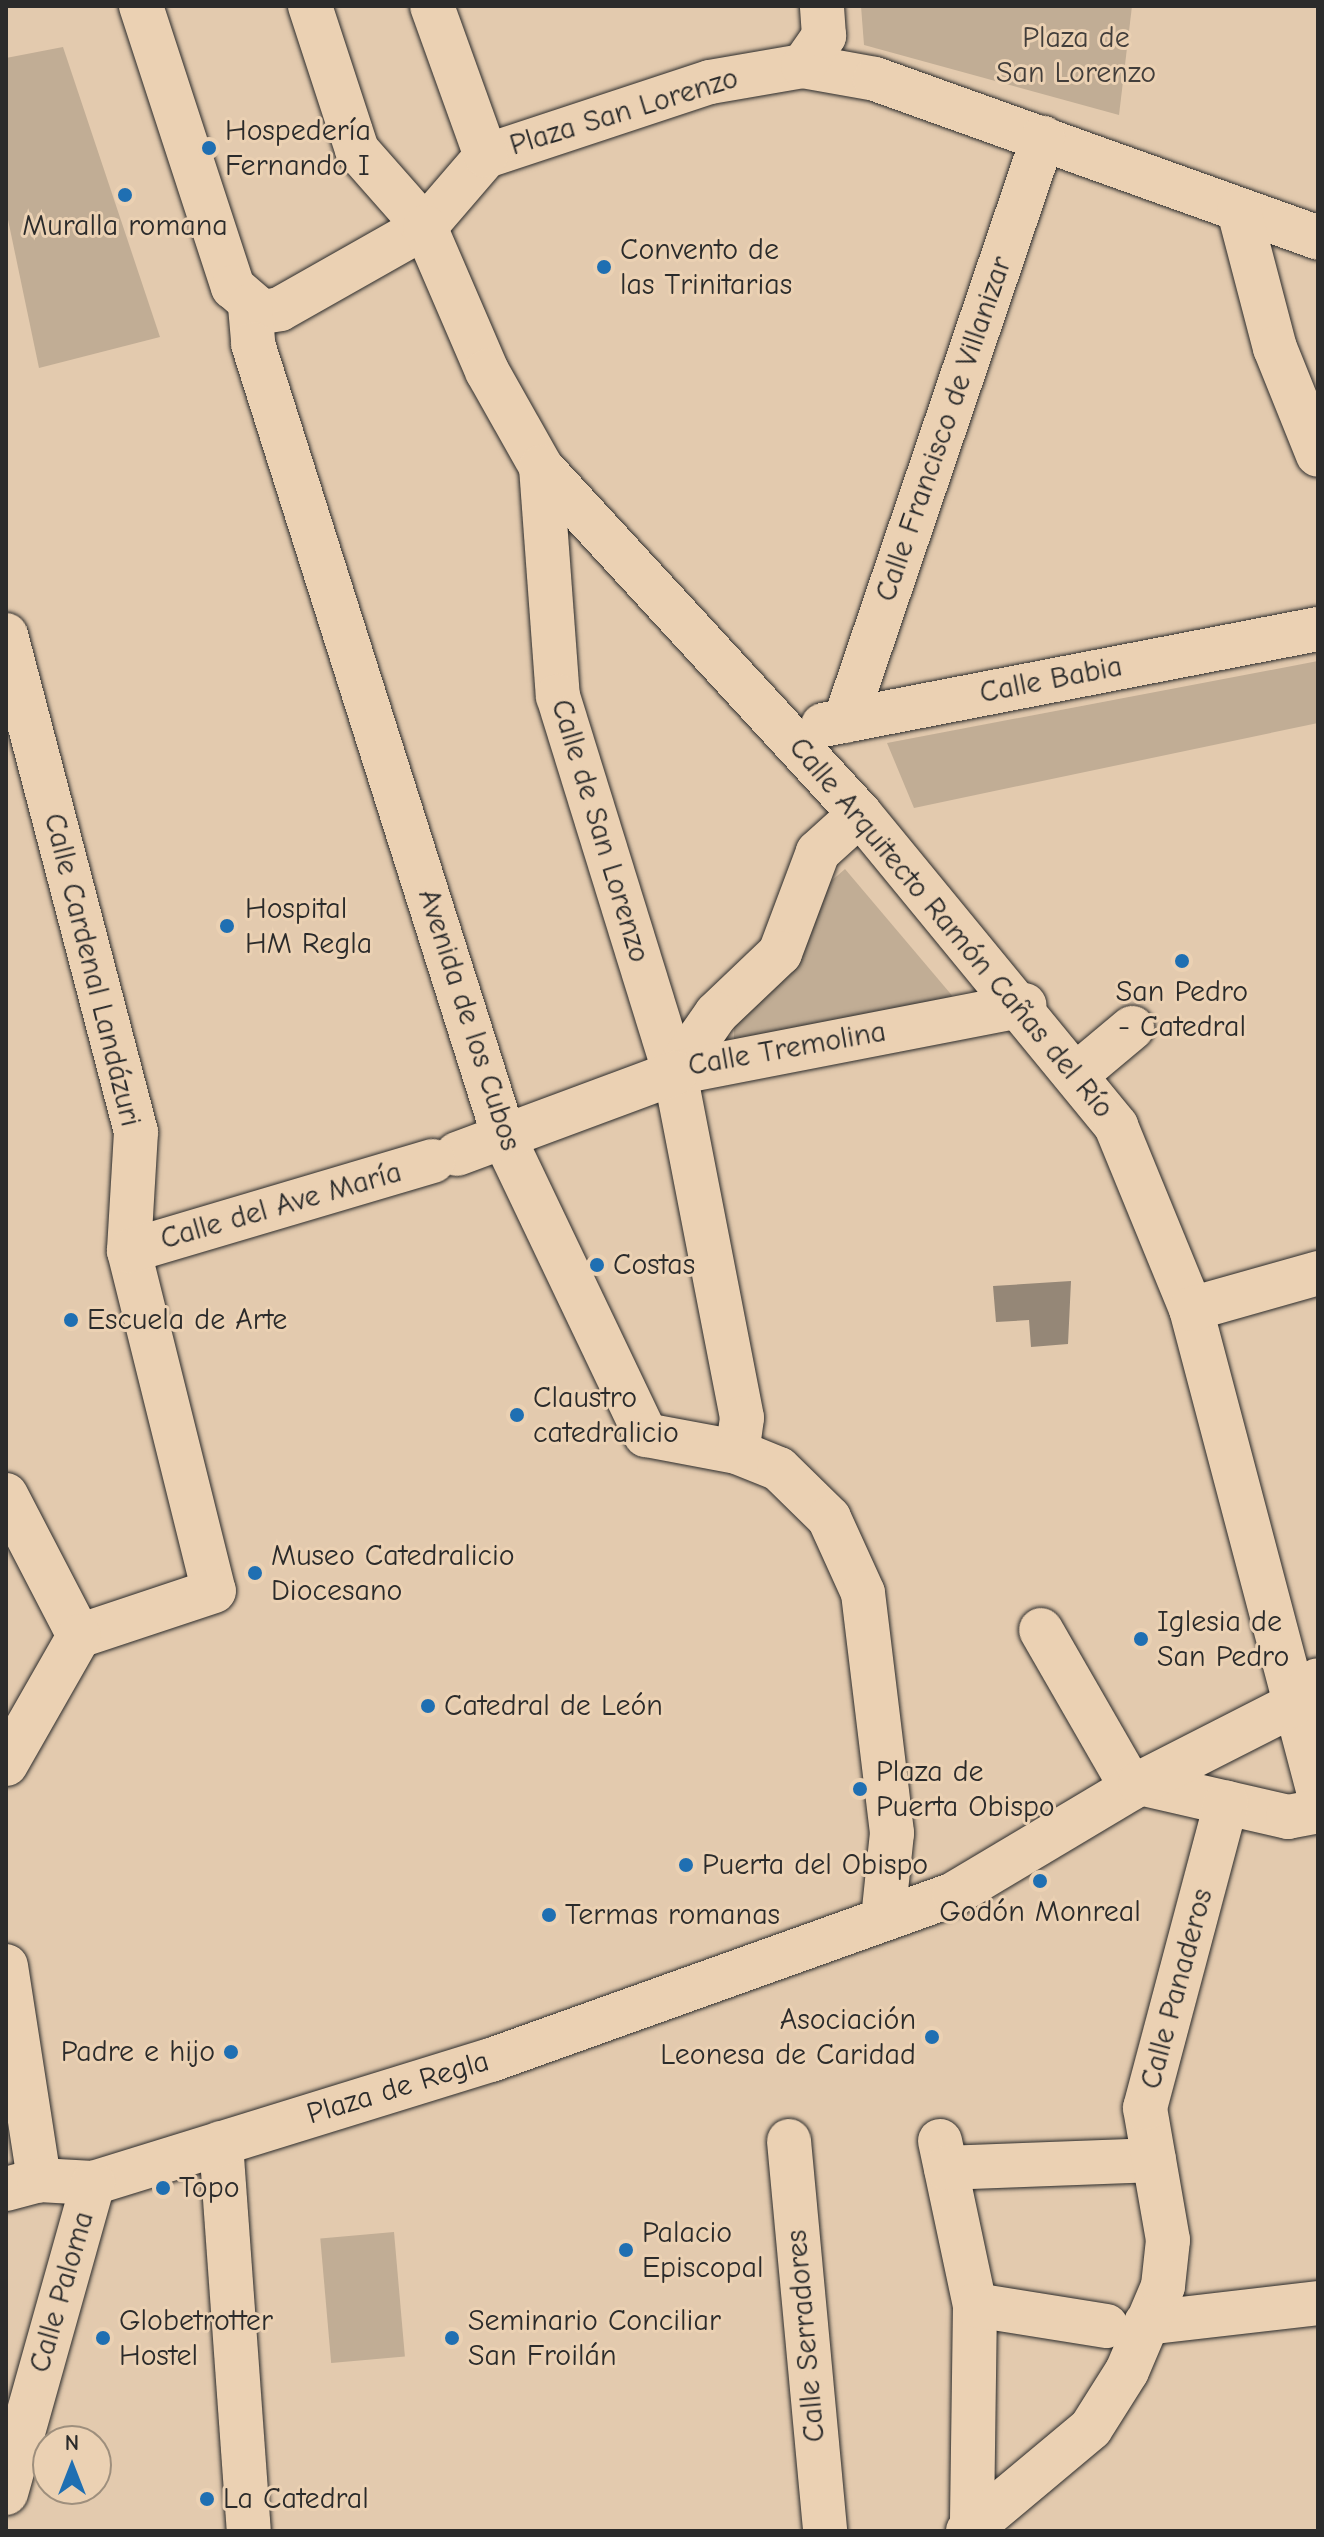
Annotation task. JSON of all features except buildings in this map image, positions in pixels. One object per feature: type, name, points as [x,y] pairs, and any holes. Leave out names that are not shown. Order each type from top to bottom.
[{"type":"street","name":"Avenida de los Cubos","points":[[141,6],[233,287],[250,306],[253,344],[505,1140],[646,1435],[737,1452],[779,1469],[829,1518],[863,1593],[892,1833],[883,1918]]},
{"type":"street","name":"Calle de San Lorenzo","points":[[310,6],[357,150],[425,227],[487,371],[541,467],[558,696],[675,1073],[742,1418],[737,1452]]},
{"type":"street","points":[[432,6],[486,156]]},
{"type":"street","points":[[803,66],[824,36],[822,6]]},
{"type":"street","name":"Plaza San Lorenzo","points":[[250,306],[280,309],[425,227],[486,156],[710,82],[803,66],[875,79],[1318,238]]},
{"type":"street","name":"Calle Francisco de Villanizar","points":[[845,721],[1043,138]]},
{"type":"street","points":[[1239,211],[1275,348],[1318,455]]},
{"type":"street","name":"Calle Arquitecto Ramón Cañas del Río","points":[[541,467],[784,727],[860,814],[1024,1005],[1116,1126],[1191,1309],[1305,1693],[1318,1790]]},
{"type":"street","name":"Calle Babia","points":[[784,727],[845,721],[1318,629]]},
{"type":"street","name":"Calle Cardenal Landázuri","points":[[6,635],[136,1132],[129,1251],[214,1591],[79,1636]]},
{"type":"street","name":"Calle Tremolina","points":[[675,1073],[716,1014],[780,953],[818,852],[860,814]]},
{"type":"street","name":"Calle Tremolina","points":[[675,1073],[1024,1005]]},
{"type":"street","points":[[1077,1074],[1132,1028]]},
{"type":"street","name":"Calle del Ave María","points":[[129,1251],[505,1140],[675,1073]]},
{"type":"street","points":[[1191,1309],[1318,1273]]},
{"type":"street","points":[[6,1495],[79,1636],[6,1764]]},
{"type":"street","points":[[1041,1630],[1136,1785],[1288,1817],[1318,1811]]},
{"type":"street","name":"Plaza de Regla","points":[[6,1966],[22,2184],[93,2183],[491,2060],[954,1894],[1136,1785],[1305,1693]]},
{"type":"street","name":"Calle Panaderos","points":[[970,2529],[1091,2428],[1126,2324],[1163,2286],[1168,2240],[1145,2108],[1226,1803]]},
{"type":"street","name":"Calle Serradores","points":[[789,2141],[825,2531]]},
{"type":"street","points":[[221,2143],[249,2531]]},
{"type":"street","points":[[970,2529],[975,2305],[943,2154],[1154,2160]]},
{"type":"street","name":"Calle Paloma","points":[[6,2493],[93,2183]]},
{"type":"street","points":[[975,2305],[1126,2324],[1318,2303]]},
{"type":"green space","name":"Plaza de San Lorenzo","points":[[861,6],[1132,6],[1119,115],[864,45]]},
{"type":"green space","points":[[63,47],[160,337],[39,368],[6,210],[6,58]]},
{"type":"green space","points":[[1318,661],[1318,723],[914,808],[887,743]]},
{"type":"green space","points":[[845,869],[955,999],[734,1045],[734,1018],[822,889]]},
{"type":"green space","points":[[394,2232],[405,2357],[331,2363],[320,2238]]},
{"type":"shaded area","points":[[1071,1281],[1068,1344],[1031,1347],[1029,1320],[996,1322],[993,1286]]},
{"type":"place","name":"Hospedería Fernando I","points":[[209,148]]},
{"type":"place","name":"Muralla romana","points":[[125,195]]},
{"type":"place","name":"Convento de las Trinitarias","points":[[604,267]]},
{"type":"place","name":"Hospital HM Regla","points":[[227,926]]},
{"type":"place","name":"San Pedro - Catedral","points":[[1182,961]]},
{"type":"place","name":"Costas","points":[[597,1265]]},
{"type":"place","name":"Escuela de Arte","points":[[71,1320]]},
{"type":"place","name":"Claustro catedralicio","points":[[517,1415]]},
{"type":"place","name":"Museo Catedralicio Diocesano","points":[[255,1573]]},
{"type":"place","name":"Iglesia de San Pedro","points":[[1141,1639]]},
{"type":"place","name":"Catedral de León","points":[[428,1706]]},
{"type":"place","name":"Plaza de Puerta Obispo","points":[[860,1789]]},
{"type":"place","name":"Puerta del Obispo","points":[[686,1865]]},
{"type":"place","name":"Godón Monreal","points":[[1040,1881]]},
{"type":"place","name":"Termas romanas","points":[[549,1915]]},
{"type":"place","name":"Asociación Leonesa de Caridad","points":[[932,2037]]},
{"type":"place","name":"Padre e hijo","points":[[231,2052]]},
{"type":"place","name":"Topo","points":[[163,2188]]},
{"type":"place","name":"Palacio Episcopal","points":[[626,2250]]},
{"type":"place","name":"Globetrotter Hostel","points":[[103,2338]]},
{"type":"place","name":"Seminario Conciliar San Froilán","points":[[452,2338]]},
{"type":"place","name":"La Catedral","points":[[207,2499]]}]
